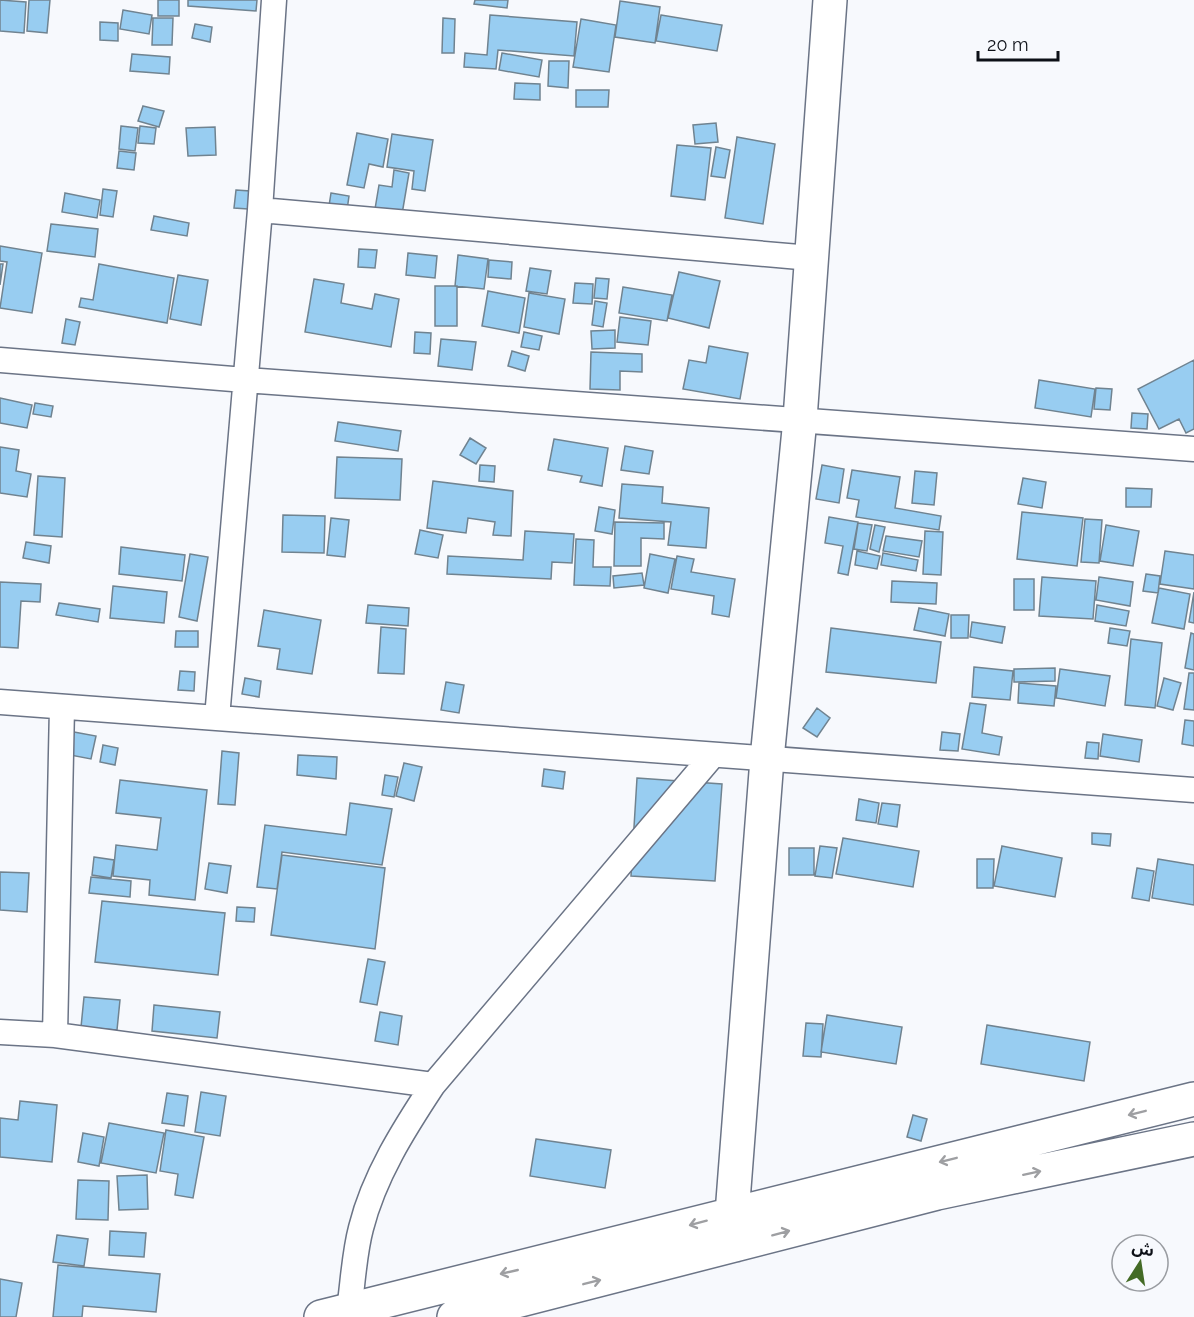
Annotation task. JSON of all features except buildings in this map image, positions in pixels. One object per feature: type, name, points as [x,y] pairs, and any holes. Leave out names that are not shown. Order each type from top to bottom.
[{"type":"main road","points":[[733,1229],[767,759],[800,419],[830,0]]},
{"type":"main road","points":[[454,1317],[733,1229],[1194,1099]]},
{"type":"main road","points":[[335,1314],[540,1265],[937,1193],[1194,1139]]},
{"type":"street","points":[[217,718],[260,210],[274,0]]},
{"type":"street","points":[[260,210],[811,258]]},
{"type":"street","points":[[0,360],[1194,449]]},
{"type":"street","points":[[0,702],[1194,790]]},
{"type":"street","points":[[55,1035],[62,706]]},
{"type":"street","points":[[335,1314],[369,1199],[403,1131],[433,1085],[713,755]]},
{"type":"street","points":[[0,1032],[55,1035],[433,1085]]}]
